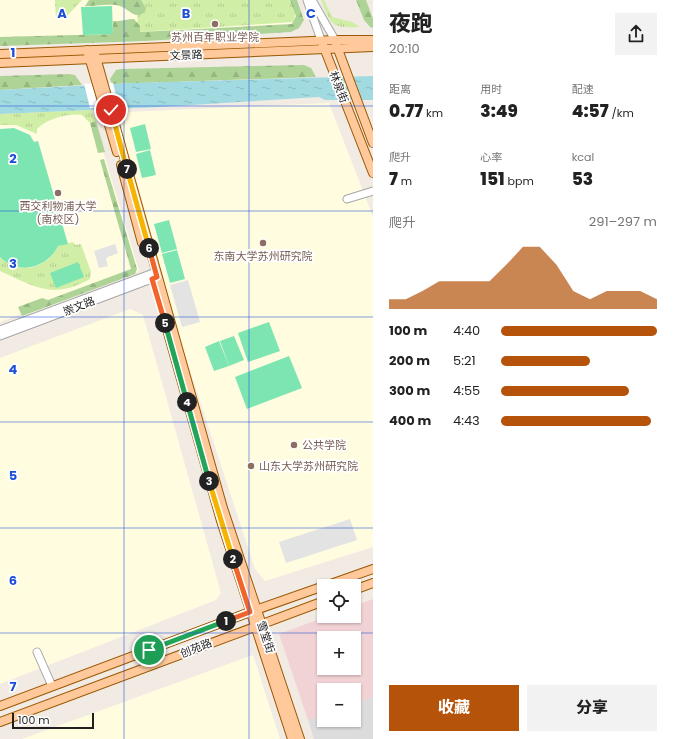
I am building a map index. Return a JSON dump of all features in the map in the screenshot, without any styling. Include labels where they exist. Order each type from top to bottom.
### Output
[{"type":"main road","name":"文景路","points":[[0,54],[321,40],[373,40]]},
{"type":"main road","name":"林泉街","points":[[321,40],[373,173]]},
{"type":"main road","name":"林泉街","points":[[334,40],[373,143]]},
{"type":"main road","name":"文景路","points":[[0,63],[373,47]]},
{"type":"main road","name":"雪堂街","points":[[90,50],[154,275],[221,521],[254,611],[292,739]]},
{"type":"main road","name":"创苑路","points":[[346,579],[373,570]]},
{"type":"main road","points":[[361,587],[373,583]]},
{"type":"main road","name":"创苑路","points":[[0,706],[317,589]]},
{"type":"main road","name":"创苑路","points":[[0,722],[317,604]]},
{"type":"main road","name":"雪堂街","points":[[258,625],[300,739]]},
{"type":"street","name":"林泉街","points":[[308,0],[321,40]]},
{"type":"street","name":"林泉街","points":[[312,0],[334,40]]},
{"type":"street","points":[[347,199],[373,190]]},
{"type":"street","name":"崇文路","points":[[0,330],[154,275]]},
{"type":"street","name":"崇文路","points":[[0,336],[154,275]]},
{"type":"street","points":[[37,652],[52,686]]},
{"type":"shaded area","points":[[0,0],[296,0],[304,18],[295,30],[131,40],[0,44]]},
{"type":"shaded area","points":[[329,103],[373,217],[373,547],[265,581],[255,569],[181,343],[127,152],[120,117],[127,112]]},
{"type":"shaded area","name":"西交利物浦大学 (南校区)","points":[[91,110],[139,271],[0,322],[0,114]]},
{"type":"shaded area","points":[[115,244],[118,253],[106,259],[108,266],[99,268],[94,251]]},
{"type":"shaded area","points":[[188,280],[200,322],[182,327],[170,285]]},
{"type":"shaded area","points":[[130,309],[143,315],[221,593],[216,600],[0,684],[0,358]]},
{"type":"shaded area","points":[[350,519],[357,540],[286,563],[279,542]]},
{"type":"shaded area","points":[[373,599],[373,697],[361,701],[361,683],[317,683],[317,717],[308,720],[279,634],[317,620],[317,623],[361,623],[361,603]]},
{"type":"shaded area","points":[[253,655],[280,739],[22,739]]},
{"type":"shaded area","points":[[373,697],[373,739],[314,739],[308,720],[317,717],[317,727],[361,727],[361,701]]},
{"type":"green space","points":[[55,0],[82,0],[66,17],[56,19]]},
{"type":"green space","points":[[89,0],[141,0],[146,8],[145,12],[135,15],[117,5],[85,6]]},
{"type":"green space","name":"苏州百年职业学院","points":[[131,0],[294,0],[297,8],[293,22],[138,32],[137,12]]},
{"type":"green space","points":[[290,0],[297,0],[304,20],[299,28],[291,32],[145,41],[0,46],[0,37],[113,34],[113,21],[131,19],[134,19],[140,26],[140,32],[292,24],[296,16]]},
{"type":"green space","points":[[321,0],[324,0],[332,17],[352,22],[360,27],[344,27],[334,24],[327,15]]},
{"type":"green space","points":[[356,0],[366,0],[373,19],[373,28],[370,27],[364,20]]},
{"type":"green space","points":[[112,6],[113,34],[83,35],[81,7]]},
{"type":"green space","points":[[304,65],[311,68],[316,77],[112,84],[110,79],[116,70],[121,69]]},
{"type":"green space","points":[[75,75],[82,85],[0,90],[0,76]]},
{"type":"green space","points":[[91,110],[96,121],[90,123],[82,115],[64,116],[41,125],[37,129],[37,134],[16,125],[0,125],[0,114]]},
{"type":"green space","points":[[96,121],[105,152],[98,153],[90,123]]},
{"type":"green space","points":[[145,124],[151,149],[136,152],[130,128]]},
{"type":"green space","points":[[14,128],[30,135],[34,142],[38,141],[68,244],[58,246],[47,260],[40,264],[23,268],[7,263],[0,257],[0,129]]},
{"type":"green space","points":[[150,150],[156,175],[142,178],[136,154]]},
{"type":"green space","points":[[104,159],[137,269],[135,274],[22,316],[18,307],[42,298],[48,300],[131,269],[100,160]]},
{"type":"green space","points":[[169,220],[177,249],[162,253],[154,224]]},
{"type":"green space","points":[[73,242],[75,245],[81,244],[91,272],[90,279],[77,285],[65,289],[44,289],[0,271],[0,257],[15,267],[32,267],[40,265],[47,260],[58,246]]},
{"type":"green space","points":[[177,250],[185,279],[170,283],[162,254]]},
{"type":"green space","points":[[78,262],[84,277],[56,288],[50,273]]},
{"type":"green space","points":[[269,322],[280,351],[248,362],[238,333]]},
{"type":"green space","points":[[234,336],[244,360],[229,366],[220,341]]},
{"type":"green space","points":[[219,341],[229,366],[214,371],[205,347]]},
{"type":"green space","points":[[289,356],[302,388],[247,409],[235,377]]},
{"type":"water","points":[[373,76],[373,100],[325,100],[319,97],[160,107],[0,114],[0,90],[132,83]]},
{"type":"pier","points":[[113,83],[119,107],[90,108],[84,84]]},
{"type":"place","name":"苏州百年职业学院","points":[[215,24]]},
{"type":"place","name":"西交利物浦大学 (南校区)","points":[[58,193]]},
{"type":"place","name":"东南大学苏州研究院","points":[[263,243]]},
{"type":"place","name":"公共学院","points":[[294,445]]},
{"type":"place","name":"山东大学苏州研究院","points":[[251,466]]},
{"type":"route","points":[[111,110],[157,277],[152,279],[221,521],[250,612],[149,650]]}]
